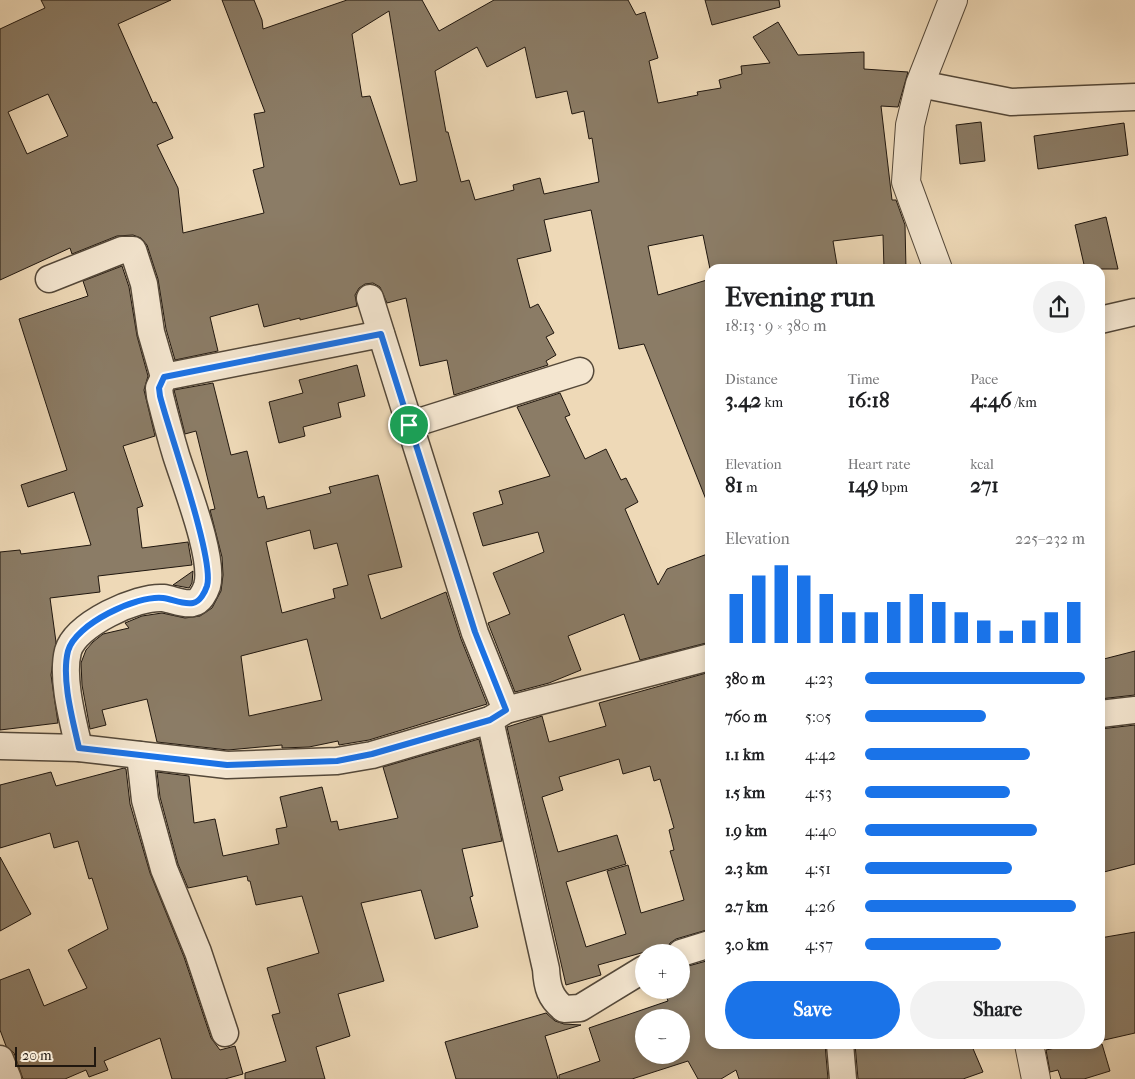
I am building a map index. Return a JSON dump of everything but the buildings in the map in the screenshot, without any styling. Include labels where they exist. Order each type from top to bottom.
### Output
[{"type":"street","points":[[936,264],[906,182],[910,125],[920,84],[953,0]]},
{"type":"street","points":[[920,84],[1011,102],[1135,97]]},
{"type":"street","points":[[49,279],[122,250],[133,250],[144,284],[151,332],[164,377],[159,388],[160,396],[204,544],[208,580],[199,600],[192,604],[163,598],[131,602],[82,633],[69,648],[68,680],[79,748]]},
{"type":"street","points":[[370,298],[475,632],[498,715],[542,950],[546,983],[552,1000],[564,1009],[580,1008],[635,974]]},
{"type":"street","points":[[1105,319],[1135,312]]},
{"type":"street","points":[[164,377],[381,334]]},
{"type":"street","points":[[409,425],[580,371]]},
{"type":"street","points":[[0,746],[79,748],[227,765],[337,761],[372,754],[498,715],[705,658]]},
{"type":"street","points":[[1105,713],[1135,710]]},
{"type":"street","points":[[140,756],[145,800],[164,869],[198,952],[226,1033]]},
{"type":"street","points":[[690,950],[705,946]]},
{"type":"street","points":[[840,1049],[843,1079]]},
{"type":"street","points":[[1030,1049],[1036,1079]]},
{"type":"street","points":[[0,1060],[8,1079]]},
{"type":"route","points":[[381,334],[409,425],[475,632],[506,710],[490,720],[372,754],[337,761],[227,765],[79,748],[72,718],[68,680],[67,658],[69,648],[82,633],[131,602],[163,598],[192,604],[199,600],[208,580],[204,544],[166,422],[160,396],[159,388],[164,377],[381,334]]}]
